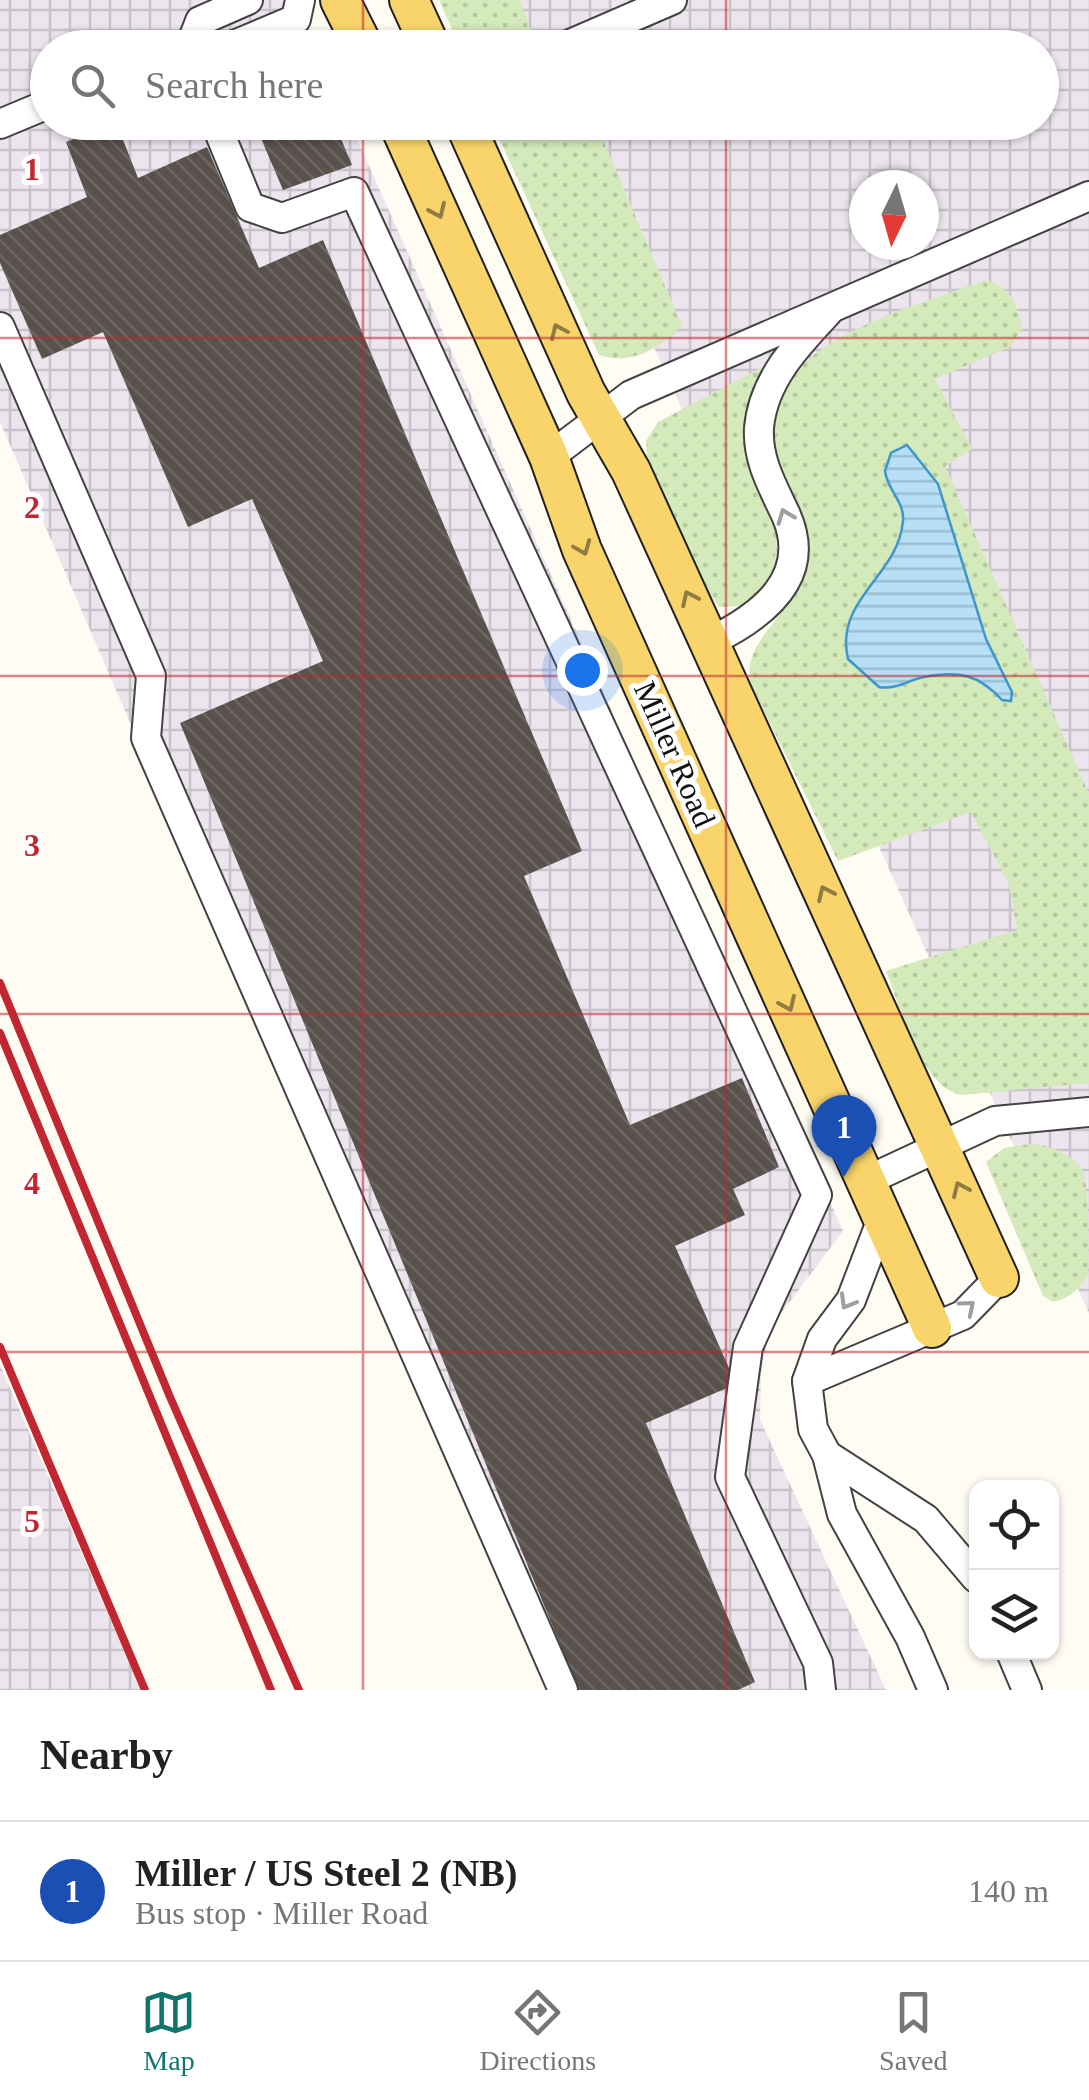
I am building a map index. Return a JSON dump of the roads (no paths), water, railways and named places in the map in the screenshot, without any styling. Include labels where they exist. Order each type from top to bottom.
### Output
[{"type":"main road","points":[[340,0],[355,30]]},
{"type":"main road","points":[[410,0],[423,30]]},
{"type":"main road","name":"Miller Road","points":[[406,140],[549,457],[582,550],[932,1328]]},
{"type":"main road","points":[[472,140],[600,418],[630,472],[709,642],[999,1278]]},
{"type":"lane","points":[[197,30],[200,20],[248,0]]},
{"type":"lane","points":[[270,30],[296,19],[300,0]]},
{"type":"lane","points":[[603,30],[672,0]]},
{"type":"lane","points":[[0,124],[30,112]]},
{"type":"lane","points":[[222,140],[250,206],[282,218],[354,192],[817,1194],[748,1347],[730,1477],[818,1663],[821,1690]]},
{"type":"lane","points":[[549,457],[631,394],[1089,196]]},
{"type":"lane","points":[[709,642],[761,614],[783,588],[792,536],[765,470],[760,423],[776,375],[834,304]]},
{"type":"lane","points":[[0,328],[150,676],[146,738],[563,1690]]},
{"type":"lane","points":[[868,1180],[995,1121],[1089,1112]]},
{"type":"lane","points":[[882,1219],[851,1300],[822,1339],[807,1381],[813,1429],[827,1455],[842,1514],[910,1637],[933,1690]]},
{"type":"lane","points":[[807,1381],[963,1315],[999,1278]]},
{"type":"lane","points":[[827,1455],[926,1519],[969,1570]]},
{"type":"lane","points":[[1013,1660],[1026,1690]]},
{"type":"water","points":[[907,445],[938,484],[986,639],[1012,692],[1011,701],[1002,700],[968,676],[937,675],[879,687],[848,659],[846,638],[850,620],[899,541],[903,514],[885,471],[891,453]]},
{"type":"railway","points":[[0,983],[170,1397],[299,1690]]},
{"type":"railway","points":[[0,1033],[271,1690]]},
{"type":"railway","points":[[0,1347],[145,1690]]},
{"type":"place","name":"Miller / US Steel 2 (NB)","points":[[844,1177]]}]
